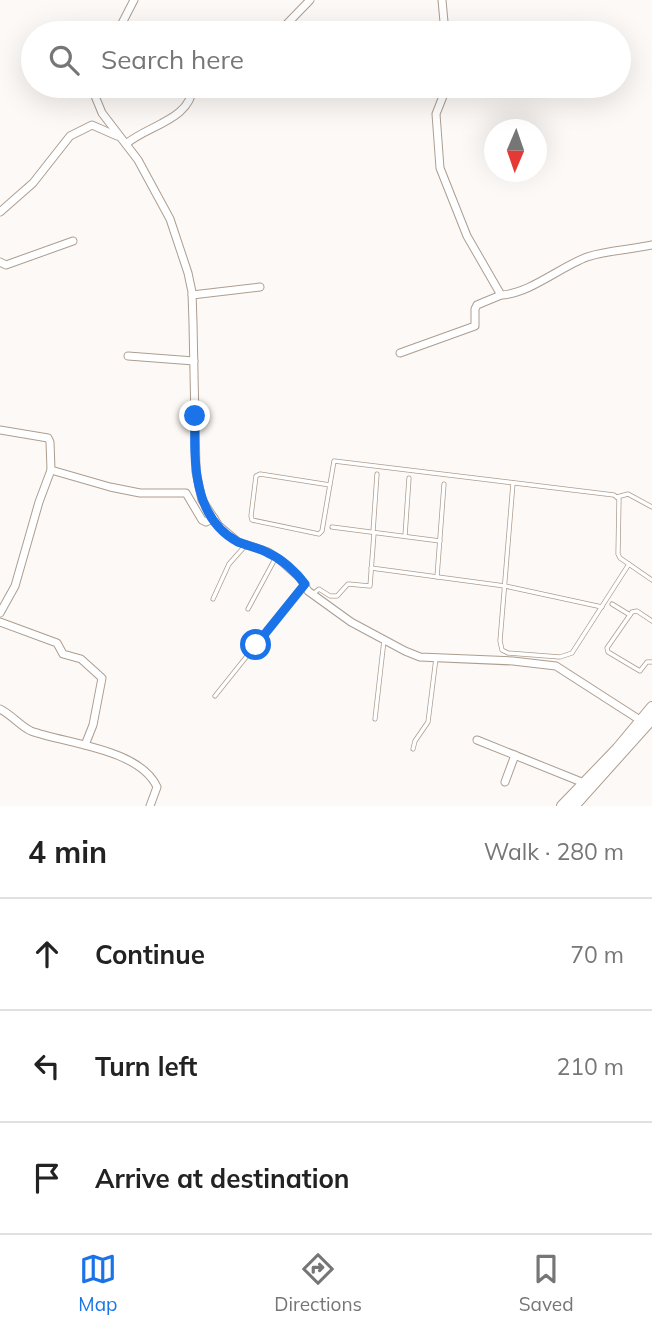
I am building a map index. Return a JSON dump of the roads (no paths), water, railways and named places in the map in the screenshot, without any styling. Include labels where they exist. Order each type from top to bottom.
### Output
[{"type":"main road","points":[[566,806],[647,721],[652,706]]},
{"type":"main road","points":[[566,806],[584,783],[647,721]]},
{"type":"street","points":[[123,21],[134,0]]},
{"type":"street","points":[[290,21],[310,0]]},
{"type":"street","points":[[442,0],[444,21]]},
{"type":"street","points":[[95,98],[118,136],[144,170],[170,219],[188,273],[192,295],[196,472],[202,500],[214,518],[232,538],[276,557],[313,594],[351,622],[420,657],[556,666],[647,721]]},
{"type":"street","points":[[126,144],[136,135],[187,106],[191,98]]},
{"type":"street","points":[[442,98],[436,114],[440,168],[467,236],[501,295]]},
{"type":"street","points":[[0,212],[33,183],[70,136],[92,125],[118,136]]},
{"type":"street","points":[[0,262],[6,265],[73,241]]},
{"type":"street","points":[[400,353],[475,326],[477,305],[520,290],[577,261],[598,253],[652,245]]},
{"type":"street","points":[[192,295],[260,287]]},
{"type":"street","points":[[128,356],[194,361]]},
{"type":"street","points":[[0,430],[48,438],[51,470],[15,586],[0,612]]},
{"type":"street","points":[[51,470],[110,487],[140,492],[186,493],[202,520],[206,522],[214,518]]},
{"type":"street","points":[[0,622],[57,643],[63,654],[81,659],[102,678],[92,730],[85,745]]},
{"type":"street","points":[[0,709],[27,729],[85,745],[138,765],[150,774],[157,787],[150,806]]},
{"type":"street","points":[[477,740],[584,783]]},
{"type":"street","points":[[505,782],[515,755]]},
{"type":"lane","points":[[330,485],[260,474],[256,476],[252,520],[319,534],[322,531],[330,485],[334,461],[617,497],[628,494],[652,507]]},
{"type":"lane","points":[[313,594],[318,589],[330,596],[337,596],[351,583],[370,586],[377,474]]},
{"type":"lane","points":[[405,536],[409,478]]},
{"type":"lane","points":[[513,483],[500,641],[502,650],[508,653],[568,656],[629,564]]},
{"type":"lane","points":[[437,577],[443,484]]},
{"type":"lane","points":[[617,497],[618,554],[652,580]]},
{"type":"lane","points":[[332,527],[440,541]]},
{"type":"lane","points":[[213,599],[229,564],[246,545]]},
{"type":"lane","points":[[248,609],[276,557]]},
{"type":"lane","points":[[371,568],[505,586],[602,607]]},
{"type":"lane","points":[[215,696],[305,584]]},
{"type":"lane","points":[[612,604],[630,615]]},
{"type":"lane","points":[[652,621],[637,611],[632,612],[607,648],[608,652],[640,671],[648,662],[652,662]]},
{"type":"lane","points":[[375,719],[384,640]]},
{"type":"lane","points":[[412,749],[428,722],[436,659]]}]
